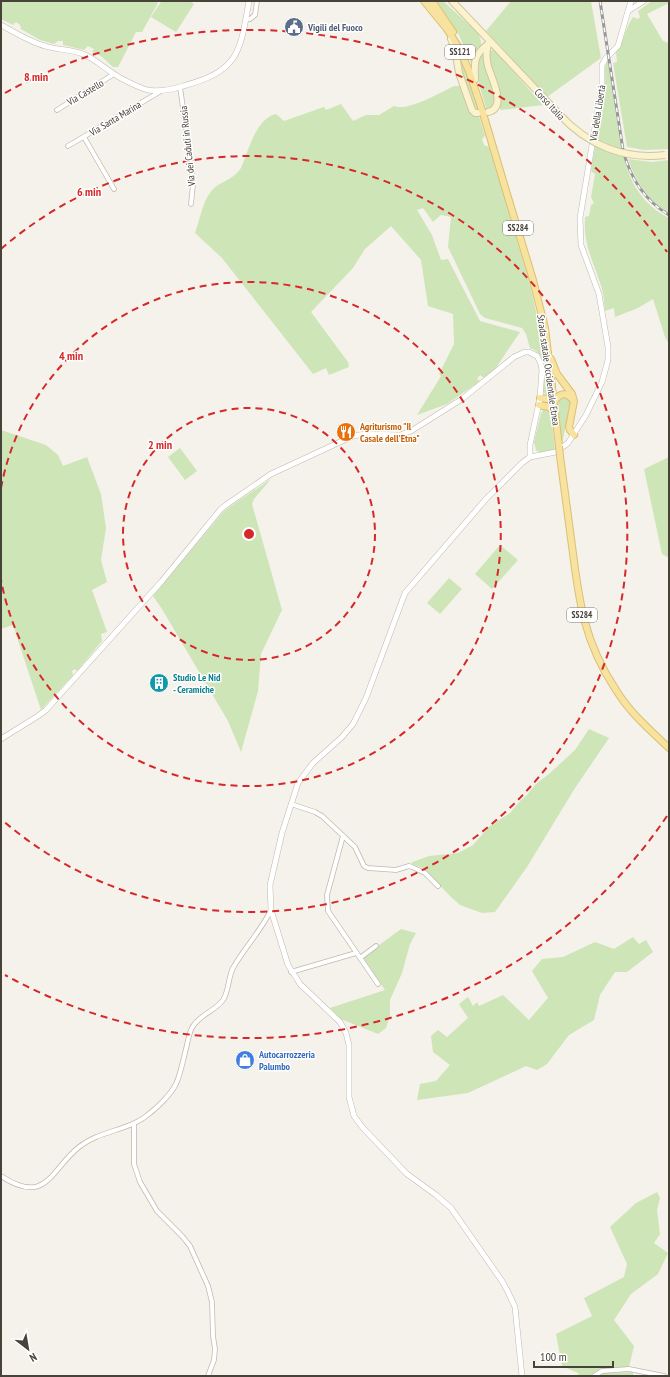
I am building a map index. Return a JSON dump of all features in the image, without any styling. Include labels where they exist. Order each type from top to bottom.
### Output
[{"type":"main road","name":"SS121","points":[[424,1],[447,29],[459,48],[469,71],[480,112]]},
{"type":"main road","points":[[424,1],[454,44],[459,73],[472,110],[475,113],[480,112]]},
{"type":"main road","name":"SS121","points":[[432,1],[442,13],[460,44],[475,79],[480,112]]},
{"type":"main road","points":[[446,1],[475,25]]},
{"type":"main road","name":"Corso Italia","points":[[453,3],[475,25],[489,43],[580,134],[603,147],[620,153],[638,156],[667,155]]},
{"type":"main road","points":[[475,79],[476,57],[489,43]]},
{"type":"main road","points":[[488,112],[496,110],[498,107],[496,89],[486,56],[489,43]]},
{"type":"main road","name":"Strada statale Occidentale Etnea","points":[[480,112],[533,280],[545,328],[577,590],[582,614],[601,665],[622,700],[638,719],[669,748]]},
{"type":"main road","points":[[548,348],[557,374],[572,394],[574,401],[569,427],[574,435]]},
{"type":"main road","points":[[539,401],[547,399],[553,394]]},
{"type":"main road","points":[[554,402],[560,395],[564,394],[570,396],[574,401]]},
{"type":"main road","points":[[539,401],[555,413]]},
{"type":"street","points":[[1,25],[44,46],[82,53],[114,74],[146,89],[161,91],[209,78],[232,60],[242,40],[249,1]]},
{"type":"street","points":[[246,18],[250,19],[256,15],[257,1]]},
{"type":"street","points":[[626,1],[628,11],[644,1]]},
{"type":"street","name":"Via della Libertà","points":[[530,457],[556,452],[568,444],[602,382],[606,368],[608,354],[599,294],[581,245],[580,218],[602,85],[602,65],[606,58],[618,46],[631,1]]},
{"type":"street","name":"Via Castello","points":[[57,110],[114,74]]},
{"type":"street","name":"Via dei Caduti in Russia","points":[[180,87],[192,171],[193,185],[191,204]]},
{"type":"street","name":"Via Santa Marina","points":[[68,146],[161,91]]},
{"type":"street","points":[[84,137],[114,189]]},
{"type":"street","points":[[1,739],[46,710],[162,581],[221,509],[262,479],[353,436],[365,434],[400,434],[411,431],[462,399],[514,357],[525,352],[537,356],[541,364],[542,382],[530,445],[530,457],[486,499],[405,593],[366,698],[353,724],[342,737],[313,763],[298,783],[282,833],[272,873],[270,891],[271,910],[284,957],[291,972],[307,992],[334,1016],[344,1028],[349,1045],[350,1104],[358,1122],[407,1174],[451,1208],[508,1292],[515,1307],[517,1316],[522,1376]]},
{"type":"street","points":[[291,804],[315,812],[322,816],[355,847],[364,866],[368,868],[396,870],[409,866],[425,873],[438,886]]},
{"type":"street","points":[[343,836],[326,899],[328,911],[378,984]]},
{"type":"street","points":[[1,1176],[18,1185],[33,1187],[39,1186],[48,1181],[71,1154],[87,1142],[99,1136],[134,1124],[151,1113],[173,1090],[178,1079],[194,1025],[201,1016],[219,1005],[224,998],[232,970],[263,926],[271,910]]},
{"type":"street","points":[[360,958],[376,946]]},
{"type":"street","points":[[291,972],[356,953]]},
{"type":"street","points":[[134,1124],[134,1164],[140,1182],[157,1211],[190,1246],[208,1286],[212,1302],[212,1336],[215,1349],[214,1360],[208,1376]]},
{"type":"street","points":[[594,1376],[602,1371],[629,1369],[664,1376]]},
{"type":"green space","points":[[1,1],[155,1],[158,3],[142,32],[136,32],[118,67],[113,67],[101,56],[92,52],[94,49],[88,46],[84,50],[63,45],[63,41],[58,41],[54,44],[40,40],[21,29],[20,25],[16,22],[13,25],[1,19]]},
{"type":"green space","points":[[159,1],[190,1],[194,4],[176,32],[151,17],[161,2]]},
{"type":"green space","points":[[437,1],[443,1],[480,36],[481,45],[479,53],[472,66],[459,35]]},
{"type":"green space","points":[[511,1],[591,1],[601,58],[547,97],[486,31]]},
{"type":"green space","points":[[652,1],[669,1],[669,3],[647,14],[663,41],[669,43],[669,149],[644,150],[627,147],[613,63],[617,62],[616,52],[633,17],[638,19],[640,17],[638,11]]},
{"type":"green space","points":[[494,50],[543,105],[501,110],[498,92],[489,62],[490,51]]},
{"type":"green space","points":[[483,52],[494,87],[496,104],[487,111],[479,84],[477,68],[479,55]]},
{"type":"green space","points":[[458,54],[468,76],[479,112],[474,110],[463,79]]},
{"type":"green space","points":[[608,60],[621,146],[629,174],[644,199],[655,210],[669,218],[669,344],[665,337],[653,299],[638,308],[615,317],[614,308],[605,311],[602,289],[587,245],[585,217],[589,216],[591,205],[594,203],[591,197],[595,174],[591,171],[605,85],[605,67]]},
{"type":"green space","points":[[454,86],[462,86],[470,112],[479,116],[485,136],[482,139],[484,145],[489,147],[529,281],[540,329],[549,390],[546,395],[543,392],[543,361],[536,351],[530,348],[526,334],[522,328],[485,318],[480,314],[448,247],[451,217],[441,215],[433,222],[423,208],[417,210],[432,235],[441,260],[448,259],[480,321],[520,332],[493,372],[484,378],[480,375],[477,379],[480,381],[447,404],[417,415],[441,376],[439,374],[454,344],[453,314],[428,306],[421,260],[391,226],[365,249],[353,268],[311,312],[348,362],[349,367],[329,375],[326,368],[313,374],[222,258],[195,233],[203,207],[209,194],[218,185],[231,178],[239,171],[254,136],[263,122],[269,117],[276,114],[284,121],[324,107],[326,110],[341,104],[353,121],[366,115],[379,115],[394,106],[400,107],[416,104]]},
{"type":"green space","points":[[628,159],[652,162],[669,160],[669,213],[649,197],[635,176]]},
{"type":"green space","points":[[563,396],[570,399],[571,402],[562,444],[558,404]]},
{"type":"green space","points":[[543,410],[550,412],[551,415],[555,450],[541,453],[536,450],[534,442]]},
{"type":"green space","points":[[1,430],[46,445],[58,455],[63,466],[87,457],[101,494],[106,528],[101,560],[107,582],[92,590],[107,632],[101,634],[102,641],[77,671],[75,669],[72,671],[73,675],[41,710],[13,625],[1,629]]},
{"type":"green space","points":[[180,448],[197,471],[185,480],[168,457]]},
{"type":"green space","points":[[669,457],[669,558],[662,554],[644,469]]},
{"type":"green space","points":[[271,479],[254,499],[252,504],[282,610],[261,654],[258,691],[241,752],[228,721],[153,596],[225,510]]},
{"type":"green space","points":[[500,545],[518,560],[492,589],[475,574]]},
{"type":"green space","points":[[449,578],[462,589],[440,614],[427,603]]},
{"type":"green space","points":[[589,729],[609,738],[575,788],[527,867],[495,912],[482,913],[460,905],[423,868],[410,863],[429,856],[458,853],[473,845],[490,826],[510,813],[536,784],[575,750]]},
{"type":"green space","points":[[401,929],[416,933],[410,944],[402,973],[390,1000],[390,1016],[386,1028],[378,1034],[341,1019],[330,1008],[385,990],[363,957]]},
{"type":"green space","points":[[633,937],[639,944],[646,940],[653,952],[627,972],[615,972],[600,995],[594,1020],[569,1035],[547,1064],[537,1070],[526,1066],[468,1093],[417,1100],[420,1084],[436,1081],[450,1065],[433,1052],[431,1036],[438,1030],[447,1037],[468,1018],[459,1004],[468,997],[473,1006],[477,1002],[479,1006],[503,995],[529,1020],[548,998],[532,971],[542,959],[563,957],[595,942],[614,949]]},
{"type":"green space","points":[[657,1192],[660,1198],[657,1210],[660,1234],[654,1243],[668,1253],[658,1274],[631,1294],[614,1320],[634,1346],[629,1367],[607,1368],[600,1370],[591,1376],[579,1376],[578,1373],[562,1366],[556,1334],[592,1316],[584,1298],[624,1277],[627,1264],[610,1227],[636,1203]]},
{"type":"green space","points":[[633,1372],[633,1376],[596,1376],[604,1373]]},
{"type":"railway","points":[[600,1],[623,150],[626,160],[634,179],[645,195],[669,215]]},
{"type":"place","name":"Vigili del Fuoco","points":[[294,27]]},
{"type":"place","name":"Agriturismo \"Il Casale dell'Etna\"","points":[[346,432]]},
{"type":"place","name":"Studio Le Nid - Ceramiche","points":[[159,683]]},
{"type":"place","name":"Autocarrozzeria Palumbo","points":[[245,1060]]}]
